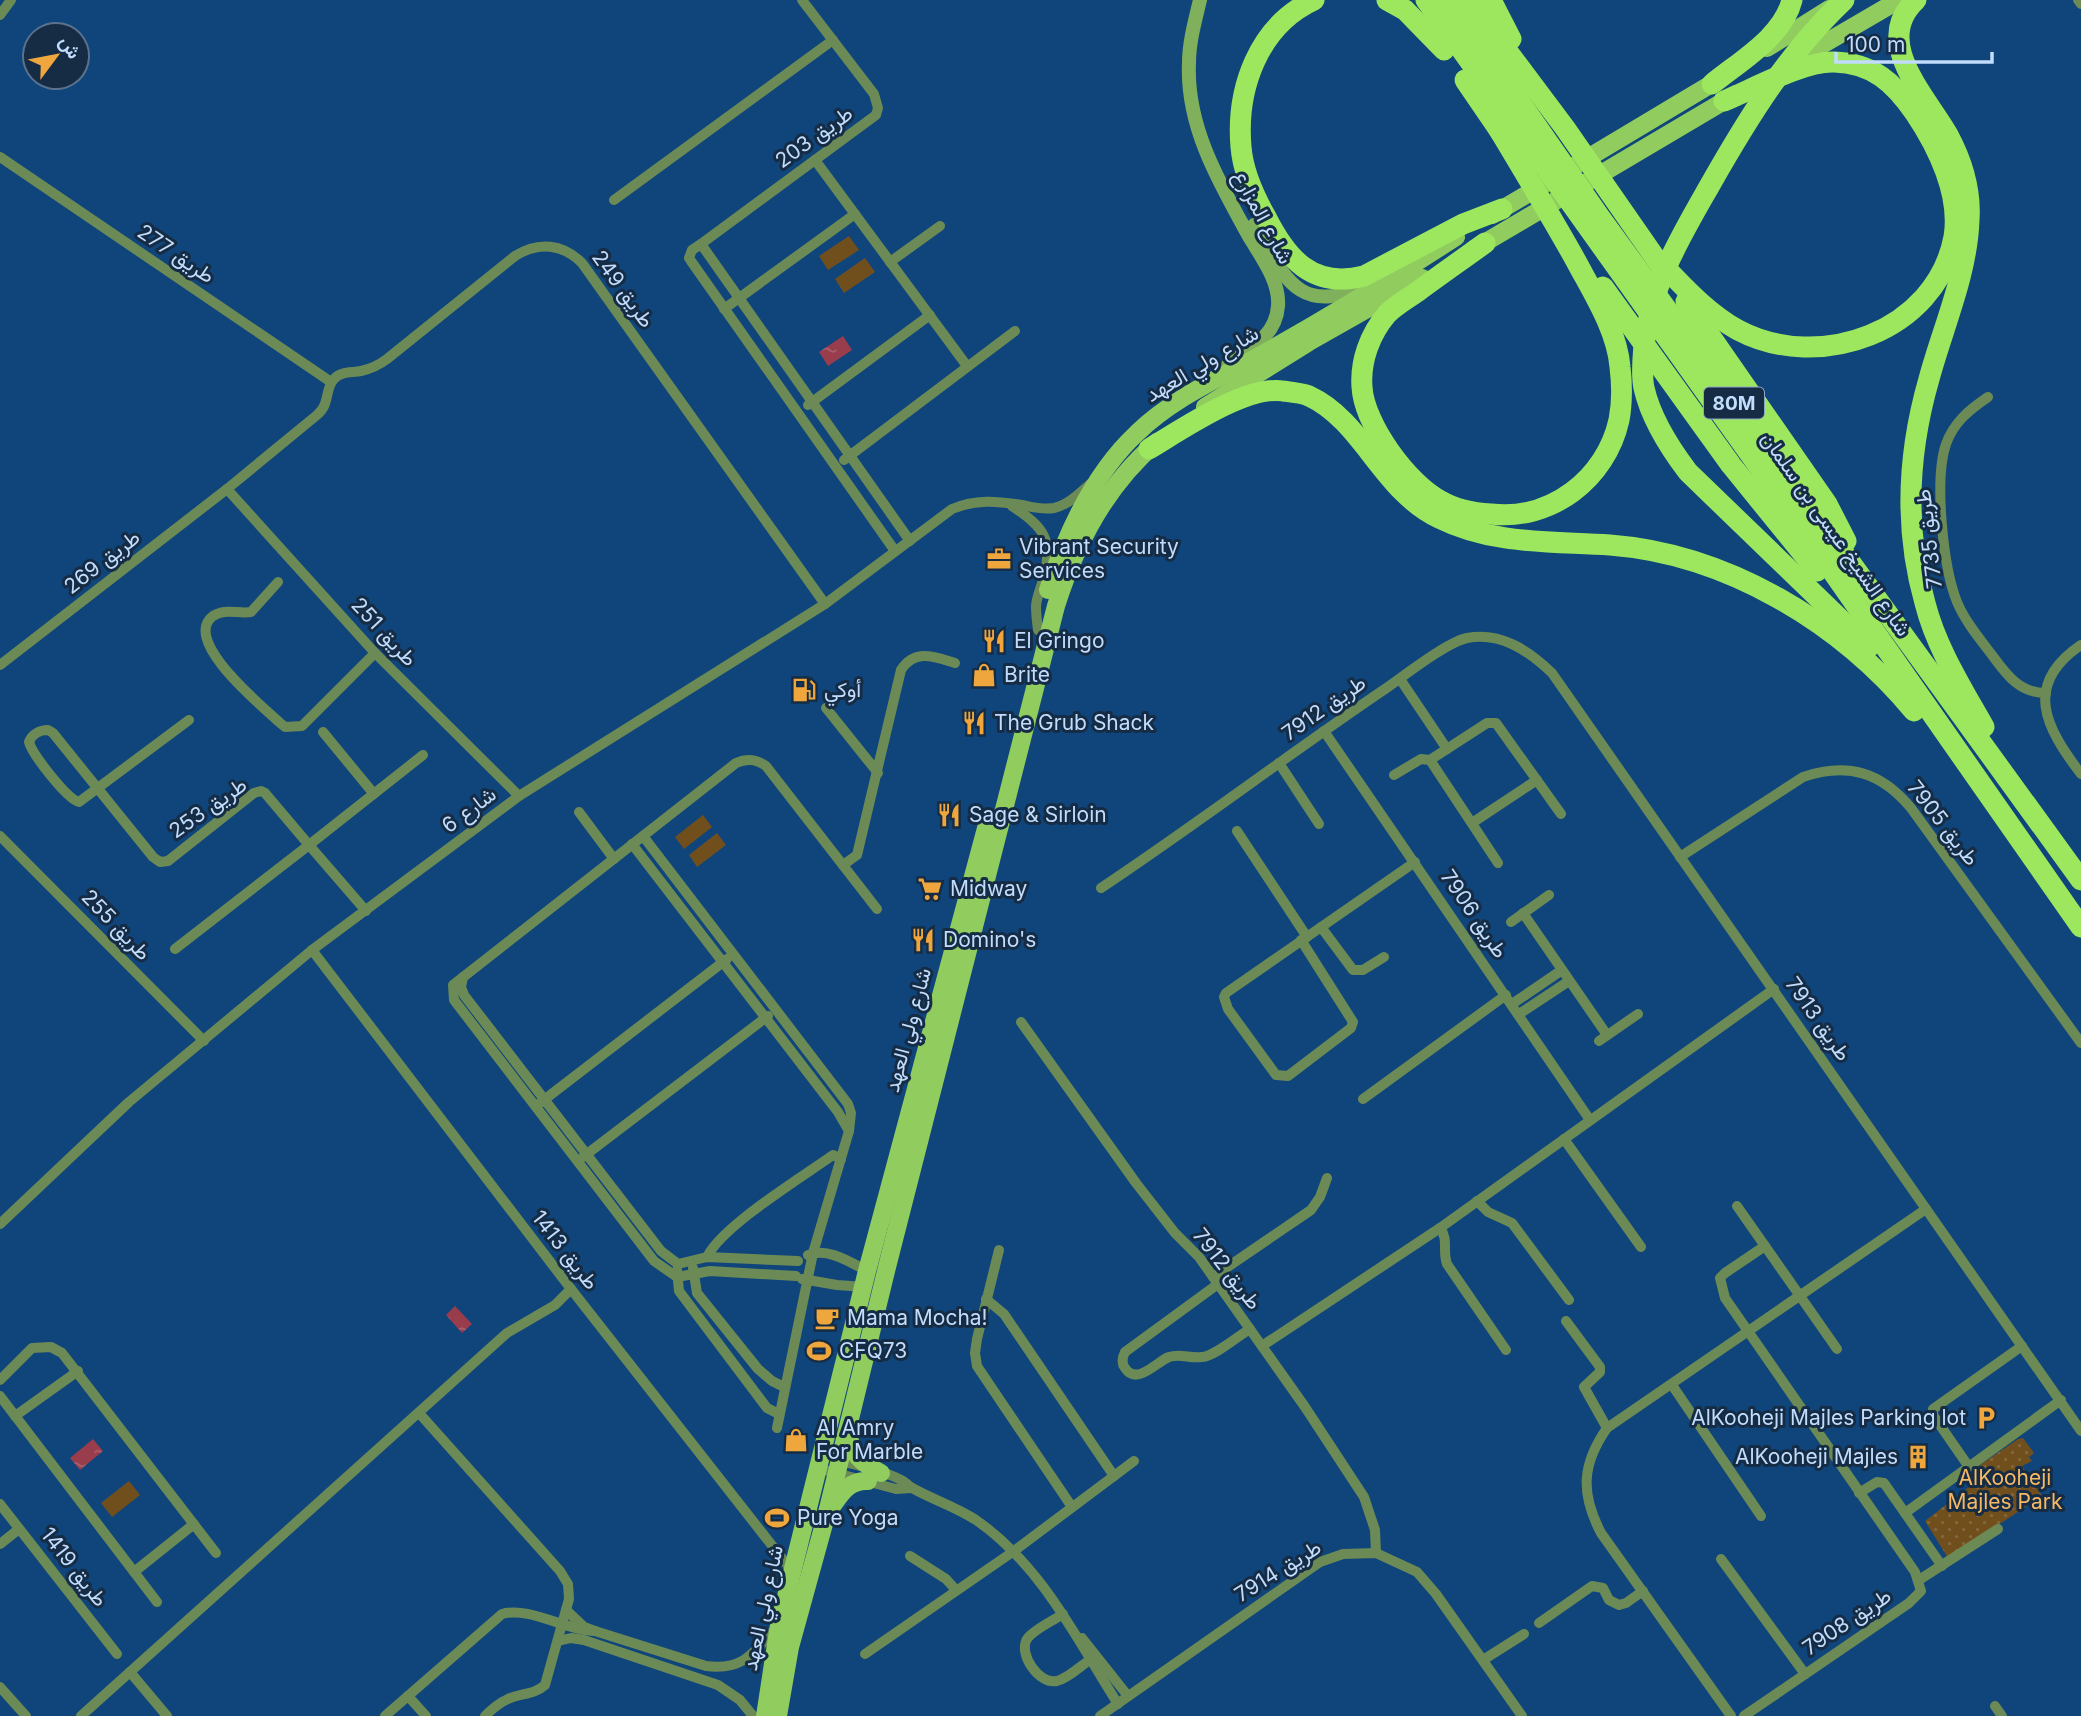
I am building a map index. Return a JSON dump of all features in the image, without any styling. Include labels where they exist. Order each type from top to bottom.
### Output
[{"type":"highway","points":[[1314,0],[1283,20],[1268,38],[1247,80],[1241,111],[1241,150],[1252,191],[1287,253],[1300,266],[1323,277],[1349,280],[1364,276],[1463,224],[1502,209]]},
{"type":"highway","points":[[1387,0],[1405,10],[1444,50]]},
{"type":"highway","points":[[1411,0],[1605,290],[1700,423],[1817,572],[1910,684]]},
{"type":"highway","name":"شارع الشيخ عيسى بن سلمان","points":[[1426,0],[1777,492],[2081,927]]},
{"type":"highway","name":"شارع الشيخ عيسى بن سلمان","points":[[1449,0],[1599,216],[2081,880]]},
{"type":"highway","points":[[1469,0],[1565,128],[1827,504],[1880,606]]},
{"type":"highway","points":[[1491,0],[1518,53],[1565,128]]},
{"type":"highway","points":[[1718,92],[1780,26],[1792,0]]},
{"type":"highway","points":[[1845,0],[1796,52],[1758,104],[1678,242],[1663,272],[1648,320],[1644,386],[1668,444],[1700,486],[1818,596],[1930,713]]},
{"type":"highway","points":[[1916,0],[1904,13],[1900,24],[1899,42],[1903,61],[1948,136],[1962,168],[1970,204],[1969,237],[1961,274],[1916,428],[1910,484],[1913,546],[1925,604],[1940,644],[2026,802]]},
{"type":"highway","points":[[1654,256],[1706,308],[1738,330],[1781,344],[1804,347],[1827,347],[1863,339],[1896,323],[1925,298],[1945,270],[1954,236],[1954,202],[1937,154],[1922,124],[1897,88],[1872,70],[1831,62],[1811,65],[1718,92]]},
{"type":"highway","points":[[1485,243],[1388,313],[1373,335],[1363,362],[1362,390],[1374,426],[1411,479],[1441,501],[1469,512],[1505,516],[1538,511],[1569,496],[1593,473],[1610,448],[1619,418],[1620,366],[1605,314],[1498,128]]},
{"type":"highway","points":[[1149,449],[1237,400],[1279,390],[1308,396],[1338,415],[1407,499],[1436,517],[1470,532],[1511,540],[1613,546],[1671,556],[1734,576],[1788,605],[1848,643],[1897,690],[1995,806]]},
{"type":"main road","points":[[1718,92],[1785,36],[1845,0]]},
{"type":"main road","points":[[1718,92],[1899,0]]},
{"type":"main road","name":"شارع ولي العهد","points":[[765,1716],[779,1625],[819,1462],[1038,629],[1060,555],[1091,492],[1113,459],[1136,433],[1164,411],[1328,317],[1610,144],[1718,92]]},
{"type":"main road","name":"شارع ولي العهد","points":[[778,1716],[790,1647],[848,1433],[887,1267],[1056,606],[1081,540],[1130,466],[1210,403],[1309,342],[1623,163],[1718,92]]},
{"type":"main road","points":[[861,1378],[862,1339],[873,1285],[866,1279]]},
{"type":"main road","points":[[827,1513],[844,1490],[860,1480],[874,1477],[857,1458],[848,1433]]},
{"type":"street","points":[[0,15],[11,0]]},
{"type":"street","name":"طريق 203","points":[[701,244],[870,120],[878,108],[874,94],[802,0]]},
{"type":"street","name":"شارع المزارع","points":[[1200,0],[1190,49],[1189,89],[1197,126],[1218,179],[1271,276],[1279,301],[1276,318],[1268,334],[1203,387]]},
{"type":"street","points":[[614,200],[833,40]]},
{"type":"street","name":"طريق 277","points":[[0,157],[331,382]]},
{"type":"street","points":[[815,160],[967,366]]},
{"type":"street","name":"شارع المزارع","points":[[1211,160],[1228,182],[1283,274],[1296,287],[1313,296],[1332,298],[1393,277]]},
{"type":"street","points":[[724,309],[855,214]]},
{"type":"street","points":[[891,262],[940,226]]},
{"type":"street","points":[[895,551],[689,258],[692,250],[701,244],[910,541]]},
{"type":"street","name":"طريق 249","points":[[331,382],[340,374],[370,368],[387,359],[523,251],[550,246],[568,251],[582,263],[825,604]]},
{"type":"street","points":[[799,412],[930,315]]},
{"type":"street","points":[[836,466],[1015,331]]},
{"type":"street","points":[[228,489],[321,411],[327,401],[331,382]]},
{"type":"street","name":"طريق 7735","points":[[1987,397],[1959,420],[1952,430],[1943,455],[1943,527],[1951,583],[1963,614],[2007,676],[2023,688],[2046,693]]},
{"type":"street","name":"شارع 6","points":[[0,1224],[129,1102],[312,950],[519,796],[825,604],[941,516],[970,501],[1006,502],[1041,509],[1056,508],[1081,493],[1113,459]]},
{"type":"street","name":"طريق 251","points":[[228,489],[375,653],[519,796]]},
{"type":"street","name":"طريق 269","points":[[0,665],[228,489]]},
{"type":"street","points":[[1006,502],[1031,519],[1048,546],[1048,562],[1036,605],[1038,629]]},
{"type":"street","points":[[278,582],[251,612],[226,611],[213,616],[205,629],[204,637],[214,656],[285,727],[302,726],[375,653]]},
{"type":"street","name":"طريق 7912","points":[[1101,888],[1194,826],[1324,731],[1464,638],[1489,637],[1510,642]]},
{"type":"street","name":"طريق 7913","points":[[1510,642],[1534,656],[1552,673],[2081,1431]]},
{"type":"street","points":[[2081,645],[2065,656],[2052,673],[2046,693],[2046,712],[2052,730],[2081,774]]},
{"type":"street","points":[[843,865],[857,855],[905,662],[926,654],[955,663]]},
{"type":"street","points":[[1400,679],[1447,749]]},
{"type":"street","points":[[827,708],[877,773]]},
{"type":"street","name":"طريق 253","points":[[189,720],[98,789],[82,802],[72,800],[30,747],[31,738],[45,730],[52,733],[98,789],[153,857],[160,862],[168,861],[254,793],[261,791],[309,845]]},
{"type":"street","points":[[1394,775],[1419,760],[1430,760],[1487,723],[1496,723],[1561,814]]},
{"type":"street","name":"طريق 7906","points":[[1324,731],[1590,1120]]},
{"type":"street","points":[[323,732],[374,794]]},
{"type":"street","points":[[175,949],[423,755]]},
{"type":"street","points":[[866,1279],[808,1280],[796,1276],[710,1271],[677,1277],[654,1261],[454,1000],[453,985],[736,763],[750,759],[766,766],[877,909]]},
{"type":"street","points":[[1430,760],[1498,863]]},
{"type":"street","points":[[1279,763],[1319,824]]},
{"type":"street","name":"طريق 7905","points":[[1681,857],[1803,778],[1837,769],[1871,775],[1886,783],[1911,808],[2081,1043]]},
{"type":"street","points":[[1472,823],[1537,780]]},
{"type":"street","points":[[579,812],[614,859]]},
{"type":"street","points":[[1237,831],[1304,938],[1353,1022],[1351,1028],[1288,1076],[1282,1077],[1276,1075],[1228,1009],[1224,997],[1226,993],[1304,938],[1415,862]]},
{"type":"street","name":"طريق 255","points":[[0,836],[204,1041]]},
{"type":"street","points":[[643,836],[848,1104],[851,1114],[849,1131],[813,1253],[777,1428]]},
{"type":"street","points":[[632,844],[838,1112],[849,1131]]},
{"type":"street","points":[[309,845],[366,911]]},
{"type":"street","points":[[1511,922],[1549,895]]},
{"type":"street","points":[[1523,913],[1562,970],[1603,1038],[1638,1014]]},
{"type":"street","points":[[1321,927],[1353,970],[1363,970],[1384,957]]},
{"type":"street","name":"طريق 1413","points":[[312,950],[571,1289],[792,1571]]},
{"type":"street","points":[[535,1106],[733,954]]},
{"type":"street","points":[[1363,1099],[1509,999],[1562,970]]},
{"type":"street","points":[[463,977],[461,987],[464,995],[661,1251],[678,1264],[707,1257],[798,1261],[813,1253],[828,1254],[866,1279]]},
{"type":"street","points":[[1519,1014],[1569,981]]},
{"type":"street","points":[[1262,1346],[1440,1228],[1774,989]]},
{"type":"street","points":[[578,1161],[776,1010]]},
{"type":"street","name":"طريق 7912","points":[[1021,1021],[1136,1183],[1216,1280],[1364,1497],[1373,1518],[1376,1553]]},
{"type":"street","points":[[1564,1139],[1641,1247]]},
{"type":"street","points":[[707,1257],[713,1245],[730,1229],[833,1155],[841,1159]]},
{"type":"street","points":[[1250,1329],[1204,1357],[1169,1357],[1141,1374],[1130,1373],[1122,1361],[1125,1352],[1311,1210],[1320,1197],[1327,1178]]},
{"type":"street","points":[[1477,1201],[1488,1212],[1512,1223],[1569,1300]]},
{"type":"street","points":[[1737,1206],[1836,1349]]},
{"type":"street","points":[[1731,1716],[1591,1515],[1586,1494],[1587,1470],[1593,1448],[1608,1428],[1926,1209]]},
{"type":"street","points":[[1440,1228],[1446,1238],[1447,1264],[1506,1350]]},
{"type":"street","points":[[1765,1246],[1720,1278],[1725,1298],[1919,1580],[1998,1529]]},
{"type":"street","points":[[999,1250],[975,1346],[975,1360],[979,1373],[1072,1507]]},
{"type":"street","points":[[796,1276],[798,1261]]},
{"type":"street","points":[[691,1262],[697,1293],[758,1369],[784,1387]]},
{"type":"street","points":[[678,1264],[679,1291],[768,1408],[779,1414]]},
{"type":"street","points":[[82,1716],[507,1333],[555,1305],[571,1289]]},
{"type":"street","points":[[986,1299],[1009,1321],[1114,1476]]},
{"type":"street","points":[[1566,1321],[1600,1367],[1600,1372],[1584,1387],[1608,1428]]},
{"type":"street","points":[[0,1380],[27,1351],[38,1346],[57,1349],[78,1371],[216,1553]]},
{"type":"street","points":[[1969,1467],[1933,1415],[1933,1409],[2022,1346]]},
{"type":"street","points":[[15,1416],[78,1371]]},
{"type":"street","points":[[1672,1385],[1761,1516]]},
{"type":"street","points":[[1905,1513],[2061,1400]]},
{"type":"street","points":[[1,1401],[157,1602]]},
{"type":"street","points":[[419,1413],[565,1577],[570,1592],[545,1685],[536,1692],[510,1697],[485,1716]]},
{"type":"street","points":[[865,1654],[1014,1551],[1134,1461]]},
{"type":"street","points":[[819,1462],[874,1477],[900,1490],[912,1488],[966,1514],[1014,1551],[1077,1634],[1118,1704]]},
{"type":"street","points":[[1859,1493],[1872,1485],[1884,1483],[1941,1564]]},
{"type":"street","name":"طريق 1419","points":[[0,1504],[117,1654]]},
{"type":"street","points":[[134,1572],[194,1524]]},
{"type":"street","points":[[0,1544],[19,1529]]},
{"type":"street","name":"طريق 7914","points":[[1100,1716],[1320,1562],[1343,1554],[1376,1553],[1417,1572],[1436,1594],[1522,1716]]},
{"type":"street","points":[[910,1556],[949,1581],[956,1590]]},
{"type":"street","points":[[1721,1559],[1805,1674]]},
{"type":"street","name":"طريق 7908","points":[[1744,1716],[1909,1603],[1919,1593],[1919,1580]]},
{"type":"street","points":[[1539,1623],[1592,1586],[1602,1588],[1609,1600],[1619,1605],[1643,1591]]},
{"type":"street","points":[[566,1610],[584,1627],[706,1666],[722,1668],[737,1665],[750,1657],[779,1625]]},
{"type":"street","points":[[386,1716],[502,1614],[516,1612],[595,1631]]},
{"type":"street","points":[[1063,1614],[1030,1635],[1024,1646],[1027,1657],[1039,1676],[1046,1681],[1056,1681],[1090,1660]]},
{"type":"street","points":[[1077,1634],[1089,1645],[1128,1696]]},
{"type":"street","points":[[1483,1660],[1524,1634]]},
{"type":"street","points":[[558,1641],[571,1638],[584,1640],[702,1679],[733,1693],[753,1716]]},
{"type":"street","points":[[702,1679],[706,1666]]},
{"type":"street","points":[[130,1672],[167,1716]]},
{"type":"street","points":[[0,1687],[22,1715]]},
{"type":"street","points":[[408,1696],[426,1716]]},
{"type":"green space","points":[[849,236],[859,250],[828,270],[819,256]]},
{"type":"green space","points":[[865,258],[875,272],[844,293],[835,279]]},
{"type":"green space","points":[[703,815],[712,827],[684,849],[675,837]]},
{"type":"green space","points":[[717,833],[726,845],[697,867],[689,855]]},
{"type":"green space","name":"AlKooheji Majles Park","points":[[2023,1438],[2034,1453],[2029,1457],[2032,1461],[2022,1466],[2042,1496],[1948,1558],[1925,1521],[1983,1476],[1980,1465]]},
{"type":"green space","points":[[129,1481],[140,1495],[112,1517],[101,1503]]},
{"type":"water","points":[[843,336],[852,350],[828,366],[819,352]]},
{"type":"water","points":[[455,1306],[472,1324],[462,1333],[446,1315]]},
{"type":"water","points":[[93,1439],[103,1451],[80,1470],[70,1458]]},
{"type":"place","name":"Vibrant Security Services","points":[[999,559]]},
{"type":"place","name":"El Gringo","points":[[994,641]]},
{"type":"place","name":"Brite","points":[[984,675]]},
{"type":"place","name":"أوكي","points":[[804,690]]},
{"type":"place","name":"The Grub Shack","points":[[974,723]]},
{"type":"place","name":"Sage & Sirloin","points":[[949,815]]},
{"type":"place","name":"Midway","points":[[930,889]]},
{"type":"place","name":"Domino's","points":[[923,940]]},
{"type":"place","name":"Mama Mocha!","points":[[827,1318]]},
{"type":"place","name":"CFQ73","points":[[819,1351]]},
{"type":"place","name":"AlKooheji Majles Parking lot","points":[[1986,1418]]},
{"type":"place","name":"Al Amry For Marble","points":[[796,1440]]},
{"type":"place","name":"AlKooheji Majles","points":[[1918,1457]]},
{"type":"place","name":"Pure Yoga","points":[[777,1518]]}]
